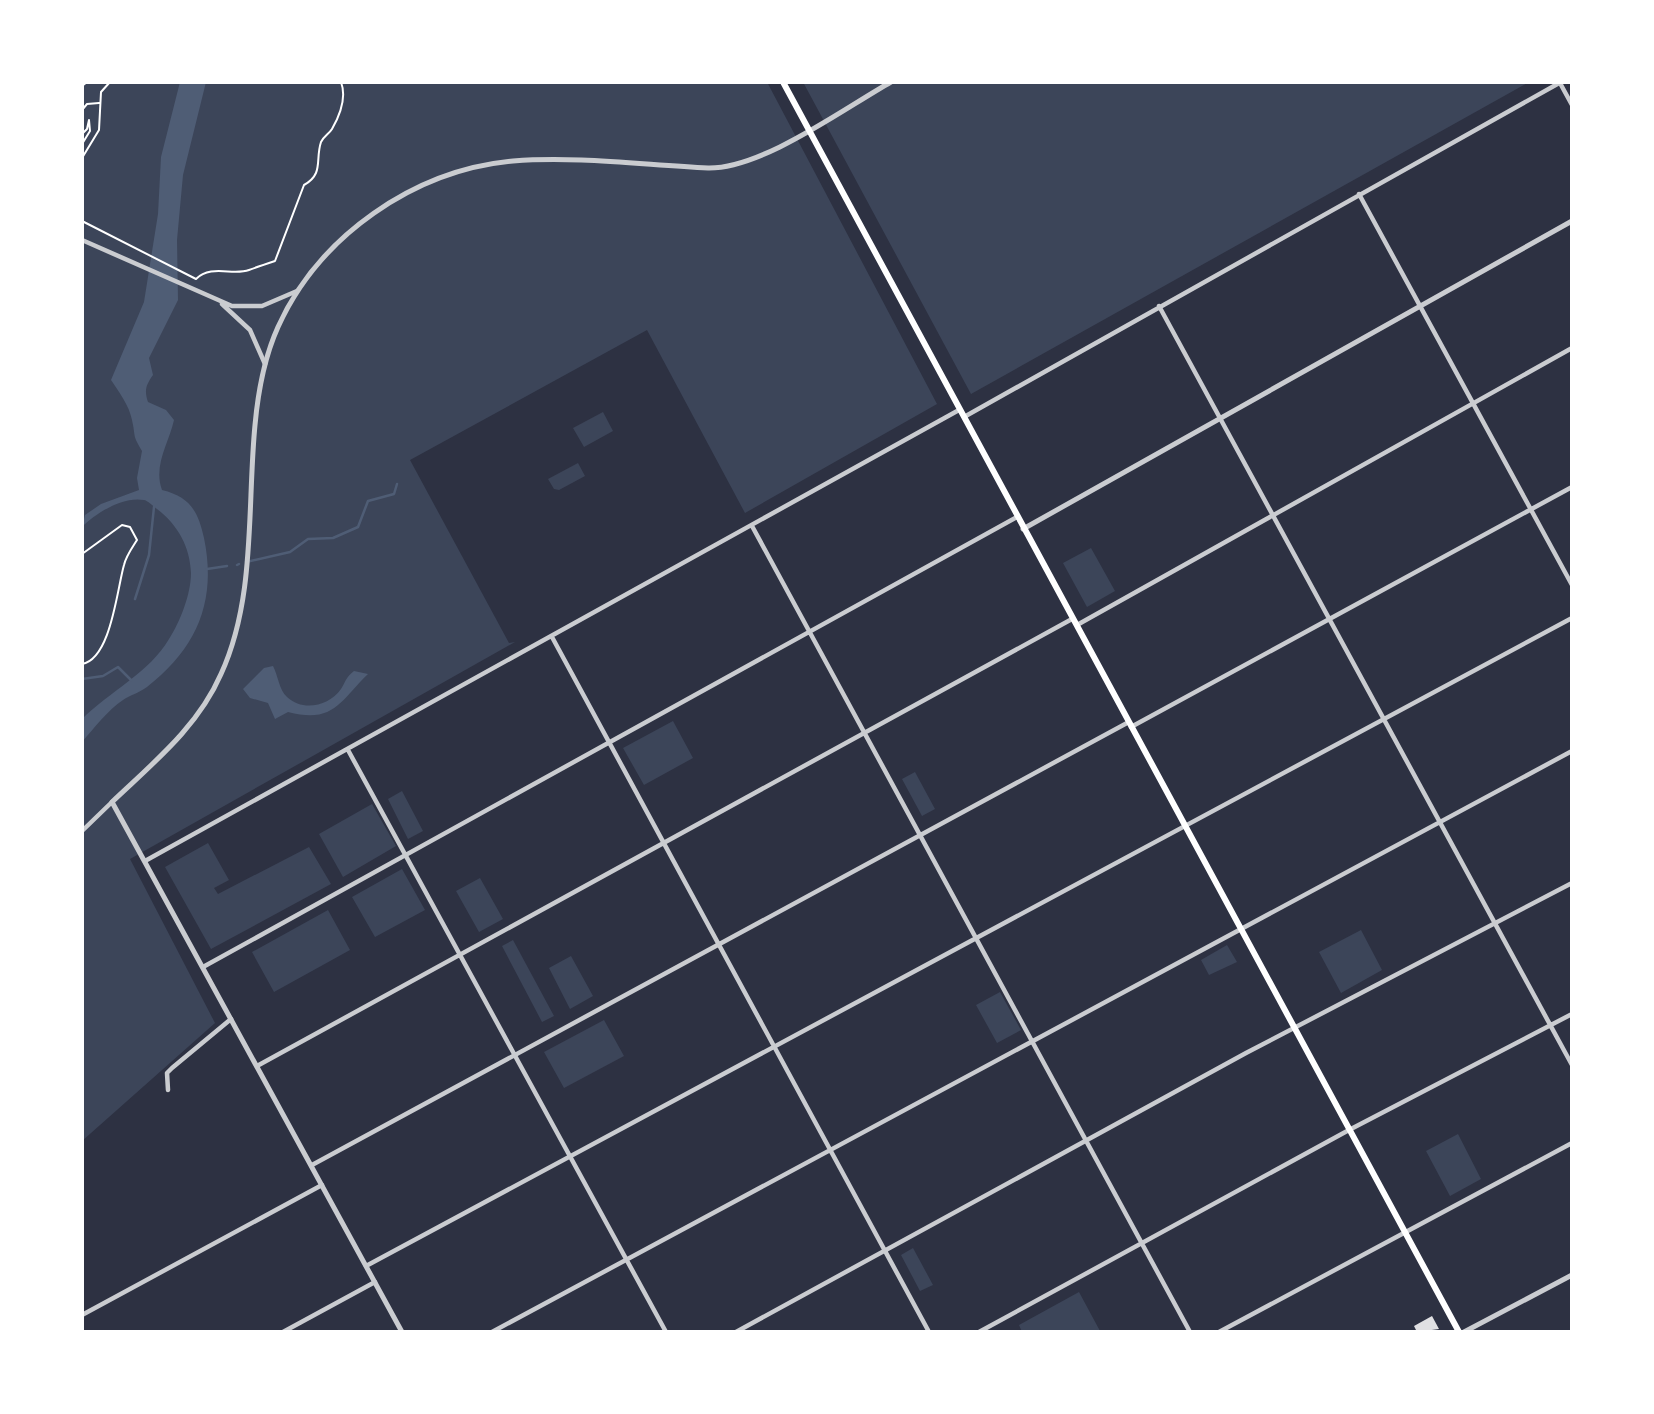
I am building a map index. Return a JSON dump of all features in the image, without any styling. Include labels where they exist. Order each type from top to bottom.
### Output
[{"type":"main road","points":[[783,82],[1239,928],[1461,1332]]},
{"type":"street","points":[[82,831],[198,715],[221,676],[240,617],[255,425],[266,365],[278,326],[303,286],[332,250],[370,215],[410,191],[454,173],[493,164],[533,160],[726,167],[756,158],[891,82]]},
{"type":"street","points":[[963,418],[1560,83],[1572,105]]},
{"type":"street","points":[[1359,194],[1572,585]]},
{"type":"street","points":[[1023,528],[1572,222]]},
{"type":"street","points":[[82,240],[219,302],[242,307],[262,306],[284,299],[303,286]]},
{"type":"street","points":[[219,302],[250,330],[266,365]]},
{"type":"street","points":[[1159,306],[1572,1065]]},
{"type":"street","points":[[257,1066],[866,732],[1273,514],[1572,348]]},
{"type":"street","points":[[145,862],[959,410]]},
{"type":"street","points":[[312,1165],[922,834],[1572,487]]},
{"type":"street","points":[[203,967],[1017,517]]},
{"type":"street","points":[[752,526],[922,834],[1190,1332]]},
{"type":"street","points":[[366,1266],[1183,824],[1572,618]]},
{"type":"street","points":[[552,637],[929,1332]]},
{"type":"street","points":[[348,750],[666,1332]]},
{"type":"street","points":[[492,1332],[1572,751]]},
{"type":"street","points":[[112,802],[402,1332]]},
{"type":"street","points":[[736,1332],[1294,1027],[1572,883]]},
{"type":"street","points":[[979,1332],[1349,1130],[1572,1014]]},
{"type":"street","points":[[169,1090],[167,1073],[231,1019]]},
{"type":"street","points":[[1219,1332],[1572,1143]]},
{"type":"street","points":[[82,1315],[322,1185]]},
{"type":"street","points":[[1461,1332],[1572,1275]]},
{"type":"street","points":[[283,1332],[375,1282]]},
{"type":"path","points":[[82,86],[87,82]]},
{"type":"path","points":[[82,158],[99,130],[101,92],[110,82]]},
{"type":"path","points":[[82,221],[141,254],[195,279],[201,274],[221,270],[245,271],[275,261],[297,211],[302,191],[316,177],[321,143],[332,128],[345,93],[341,82]]},
{"type":"path","points":[[82,110],[87,104],[99,103]]},
{"type":"path","points":[[82,134],[89,120],[90,131],[82,144]]},
{"type":"path","points":[[82,554],[122,525],[130,527],[137,540],[125,561],[105,644],[94,657],[82,664]]},
{"type":"shaded area","points":[[82,82],[767,82],[937,404],[745,513],[647,330],[410,460],[509,643],[515,642],[130,859],[215,1023],[82,1141]]},
{"type":"shaded area","points":[[180,82],[206,82],[183,175],[177,240],[178,300],[149,358],[153,375],[147,385],[146,394],[148,402],[166,410],[174,420],[161,463],[160,481],[162,490],[186,501],[199,520],[207,561],[205,603],[199,622],[179,656],[147,687],[112,709],[82,742],[82,719],[140,672],[161,651],[184,608],[191,581],[190,563],[182,537],[164,515],[145,500],[119,503],[102,511],[82,527],[85,515],[101,504],[139,490],[137,478],[142,451],[135,438],[129,409],[111,380],[144,302],[158,214],[161,157]]},
{"type":"shaded area","points":[[803,82],[1529,82],[971,394]]},
{"type":"shaded area","points":[[603,412],[613,431],[584,447],[573,428]]},
{"type":"shaded area","points":[[578,463],[585,476],[559,490],[554,489],[548,479]]},
{"type":"shaded area","points":[[1091,548],[1115,591],[1087,607],[1063,563]]},
{"type":"shaded area","points":[[273,666],[284,694],[293,702],[308,706],[330,700],[354,671],[368,674],[335,708],[316,715],[288,712],[275,719],[268,703],[250,698],[243,689],[264,668]]},
{"type":"shaded area","points":[[673,721],[693,758],[644,785],[623,748]]},
{"type":"shaded area","points":[[915,772],[935,809],[922,816],[902,779]]},
{"type":"shaded area","points":[[402,791],[423,831],[408,839],[388,799]]},
{"type":"shaded area","points":[[372,804],[396,846],[343,877],[319,834]]},
{"type":"shaded area","points":[[208,843],[229,880],[214,888],[218,894],[309,847],[331,884],[211,949],[165,867]]},
{"type":"shaded area","points":[[402,869],[425,910],[375,937],[352,897]]},
{"type":"shaded area","points":[[480,878],[503,919],[479,932],[456,891]]},
{"type":"shaded area","points":[[328,910],[350,950],[274,992],[252,952]]},
{"type":"shaded area","points":[[1361,930],[1382,970],[1341,993],[1319,952]]},
{"type":"shaded area","points":[[513,940],[554,1016],[542,1022],[502,946]]},
{"type":"shaded area","points":[[1227,945],[1237,962],[1209,975],[1201,960]]},
{"type":"shaded area","points":[[571,956],[593,996],[570,1009],[549,968]]},
{"type":"shaded area","points":[[1000,992],[1021,1030],[997,1043],[976,1005]]},
{"type":"shaded area","points":[[604,1020],[624,1056],[564,1088],[544,1052]]},
{"type":"shaded area","points":[[1458,1134],[1481,1179],[1450,1196],[1426,1151]]},
{"type":"shaded area","points":[[913,1248],[933,1285],[920,1291],[901,1255]]},
{"type":"shaded area","points":[[1079,1292],[1100,1331],[1022,1332],[1019,1325]]},
{"type":"building","points":[[1432,1316],[1439,1329],[1417,1332],[1414,1326]]},
{"type":"waterway","points":[[246,562],[290,552],[308,539],[333,538],[358,527],[368,501],[394,494],[397,484]]},
{"type":"waterway","points":[[135,599],[149,555],[154,507]]},
{"type":"waterway","points":[[207,569],[227,566]]},
{"type":"waterway","points":[[82,679],[103,676],[118,667],[131,680]]}]
